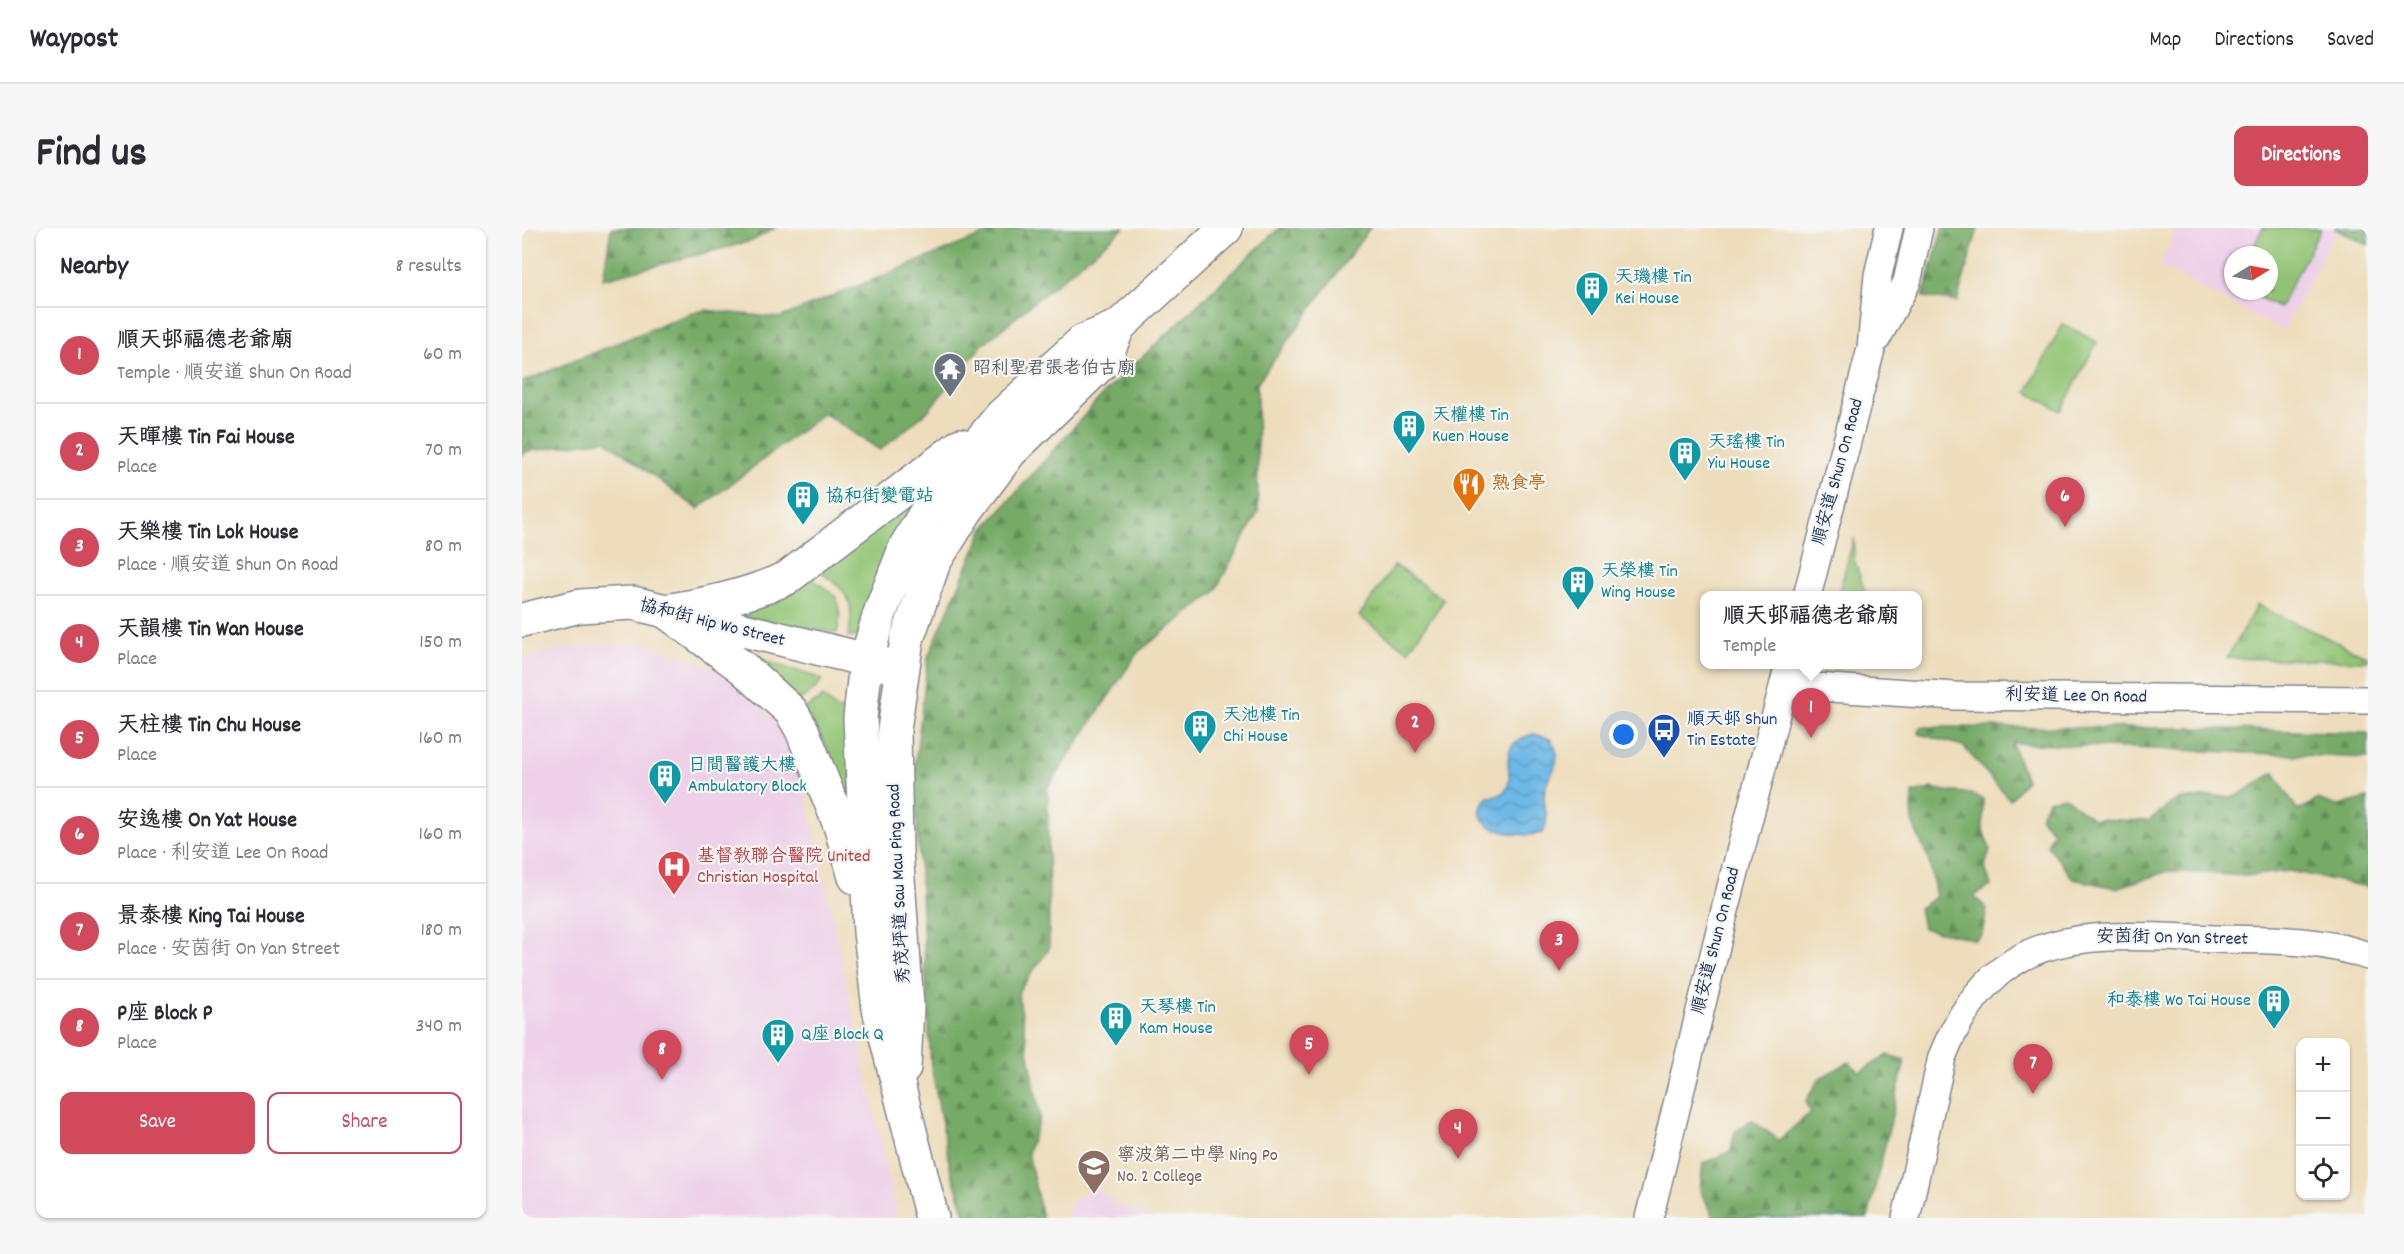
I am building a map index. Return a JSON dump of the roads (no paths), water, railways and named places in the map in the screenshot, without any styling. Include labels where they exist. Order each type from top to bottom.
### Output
[{"type":"main road","points":[[665,611],[725,601],[758,591],[787,578],[1001,416],[1082,342],[1119,326],[1226,228]]},
{"type":"main road","name":"秀茂坪道 Sau Mau Ping Road","points":[[903,1100],[907,1006],[896,851],[894,730],[901,668],[919,601],[948,537],[1010,452],[1102,362],[1119,326]]},
{"type":"main road","name":"秀茂坪道 Sau Mau Ping Road","points":[[932,1218],[879,1009],[870,932],[860,718],[866,661],[880,613],[906,546],[944,488],[1001,416]]},
{"type":"main road","name":"協和街 Hip Wo Street","points":[[522,620],[580,606],[633,603],[901,668]]},
{"type":"main road","points":[[665,611],[743,668],[790,711],[802,730],[840,825],[870,932]]},
{"type":"street","name":"順安道 Shun On Road","points":[[1807,591],[1870,349],[1878,275],[1889,228]]},
{"type":"street","name":"順安道 Shun On Road","points":[[1870,349],[1907,282],[1919,228]]},
{"type":"street","name":"順安道 Shun On Road","points":[[1649,1218],[1726,903],[1786,675]]},
{"type":"street","name":"利安道 Lee On Road","points":[[1786,675],[1955,696],[2368,700]]},
{"type":"street","name":"安茵街 On Yan Street","points":[[1906,1218],[1942,1057],[1950,1037],[1982,988],[2020,958],[2051,944],[2117,936],[2301,943],[2368,956]]},
{"type":"water","points":[[1534,734],[1550,739],[1557,754],[1545,791],[1545,828],[1543,833],[1534,835],[1498,830],[1488,825],[1482,818],[1481,809],[1486,798],[1499,795],[1507,788],[1509,754],[1512,746],[1520,739]]},
{"type":"place","name":"天璣樓 Tin Kei House","points":[[1592,317]]},
{"type":"place","name":"昭利聖君張老伯古廟","points":[[950,398]]},
{"type":"place","name":"天權樓 Tin Kuen House","points":[[1409,455]]},
{"type":"place","name":"天瑤樓 Tin Yiu House","points":[[1685,482]]},
{"type":"place","name":"熟食亭","points":[[1469,513]]},
{"type":"place","name":"協和街變電站","points":[[803,526]]},
{"type":"place","name":"安逸樓 On Yat House","points":[[2065,527]]},
{"type":"place","name":"天榮樓 Tin Wing House","points":[[1578,611]]},
{"type":"place","name":"順天邨福德老爺廟","points":[[1811,738]]},
{"type":"place","name":"天暉樓 Tin Fai House","points":[[1415,753]]},
{"type":"place","name":"天池樓 Tin Chi House","points":[[1200,755]]},
{"type":"place","name":"順天邨 Shun Tin Estate","points":[[1664,759]]},
{"type":"place","name":"日間醫護大樓 Ambulatory Block","points":[[665,805]]},
{"type":"place","name":"基督教聯合醫院 United Christian Hospital","points":[[674,896]]},
{"type":"place","name":"天樂樓 Tin Lok House","points":[[1559,971]]},
{"type":"place","name":"和泰樓 Wo Tai House","points":[[2274,1030]]},
{"type":"place","name":"天琴樓 Tin Kam House","points":[[1116,1047]]},
{"type":"place","name":"Q座 Block Q","points":[[778,1064]]},
{"type":"place","name":"天柱樓 Tin Chu House","points":[[1309,1075]]},
{"type":"place","name":"P座 Block P","points":[[662,1080]]},
{"type":"place","name":"景泰樓 King Tai House","points":[[2033,1094]]},
{"type":"place","name":"天韻樓 Tin Wan House","points":[[1458,1159]]},
{"type":"place","name":"寧波第二中學 Ning Po No. 2 College","points":[[1094,1195]]}]
